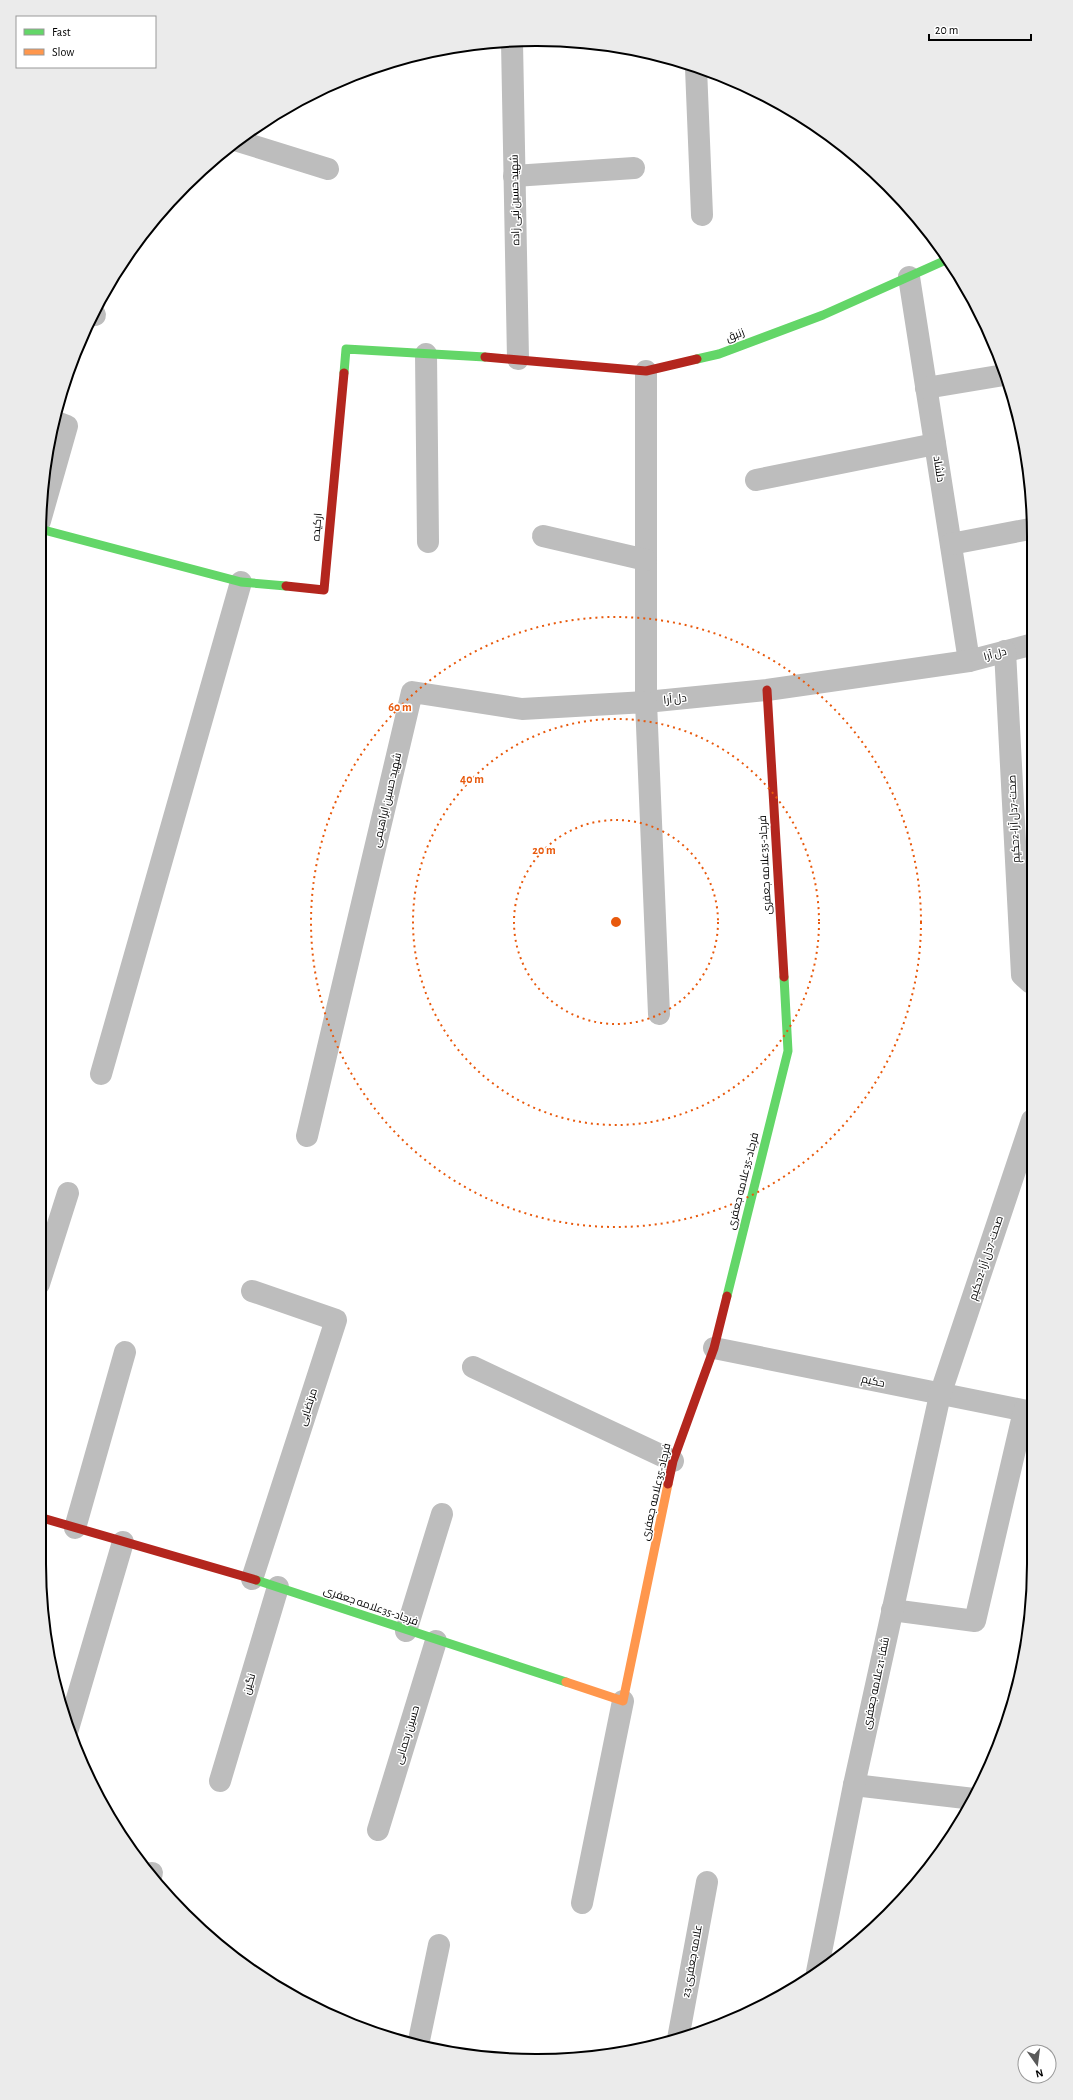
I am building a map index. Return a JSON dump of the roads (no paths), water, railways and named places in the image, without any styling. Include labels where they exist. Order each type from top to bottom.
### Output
[{"type":"street","name":"شهید حسین نبی زاده","points":[[512,47],[518,359]]},
{"type":"street","points":[[696,73],[702,215]]},
{"type":"street","points":[[244,143],[328,169]]},
{"type":"street","points":[[514,176],[634,168]]},
{"type":"street","name":"زنبق","points":[[518,359],[646,371],[719,354],[823,315],[942,262]]},
{"type":"street","name":"دلشاد","points":[[909,277],[969,661]]},
{"type":"street","name":"ارکیده","points":[[46,531],[241,582],[324,590],[346,349],[518,359]]},
{"type":"street","points":[[426,354],[428,542]]},
{"type":"street","points":[[646,371],[646,702],[659,1014]]},
{"type":"street","points":[[926,388],[1000,376]]},
{"type":"street","points":[[48,493],[67,426],[60,423]]},
{"type":"street","points":[[756,480],[935,444]]},
{"type":"street","points":[[951,544],[1027,530]]},
{"type":"street","points":[[543,536],[646,560]]},
{"type":"street","points":[[101,1074],[241,582]]},
{"type":"street","name":"دل آرا","points":[[646,702],[767,690],[969,661],[1027,646]]},
{"type":"street","name":"صحت-7دل آرا-2حکیم","points":[[1005,651],[1027,965]]},
{"type":"street","name":"فرجاد-35علامه جعفری","points":[[46,1519],[278,1587],[436,1641],[623,1701],[673,1461],[714,1348],[788,1051],[767,690]]},
{"type":"street","name":"شهید حسین ابراهیمی","points":[[307,1136],[412,692],[522,709],[646,702]]},
{"type":"street","name":"صحت-7دل آرا-2حکیم","points":[[940,1395],[1027,1135]]},
{"type":"street","points":[[46,1262],[68,1193]]},
{"type":"street","name":"مرتضایی","points":[[252,1291],[336,1320],[252,1579]]},
{"type":"street","name":"حکیم","points":[[714,1348],[1027,1412]]},
{"type":"street","points":[[75,1528],[125,1352]]},
{"type":"street","points":[[473,1367],[673,1461]]},
{"type":"street","name":"شفا-21علامه جعفری","points":[[824,1961],[854,1785],[940,1395]]},
{"type":"street","points":[[892,1610],[975,1621],[1027,1416]]},
{"type":"street","points":[[406,1631],[442,1514]]},
{"type":"street","points":[[71,1718],[123,1542]]},
{"type":"street","name":"نگین","points":[[220,1782],[278,1587]]},
{"type":"street","name":"حسین رحمانی","points":[[378,1830],[436,1641]]},
{"type":"street","points":[[582,1903],[623,1701]]},
{"type":"street","points":[[854,1785],[967,1798]]},
{"type":"street","name":"علامه جعفری 23","points":[[679,2032],[707,1882]]},
{"type":"street","points":[[419,2039],[439,1944]]}]
